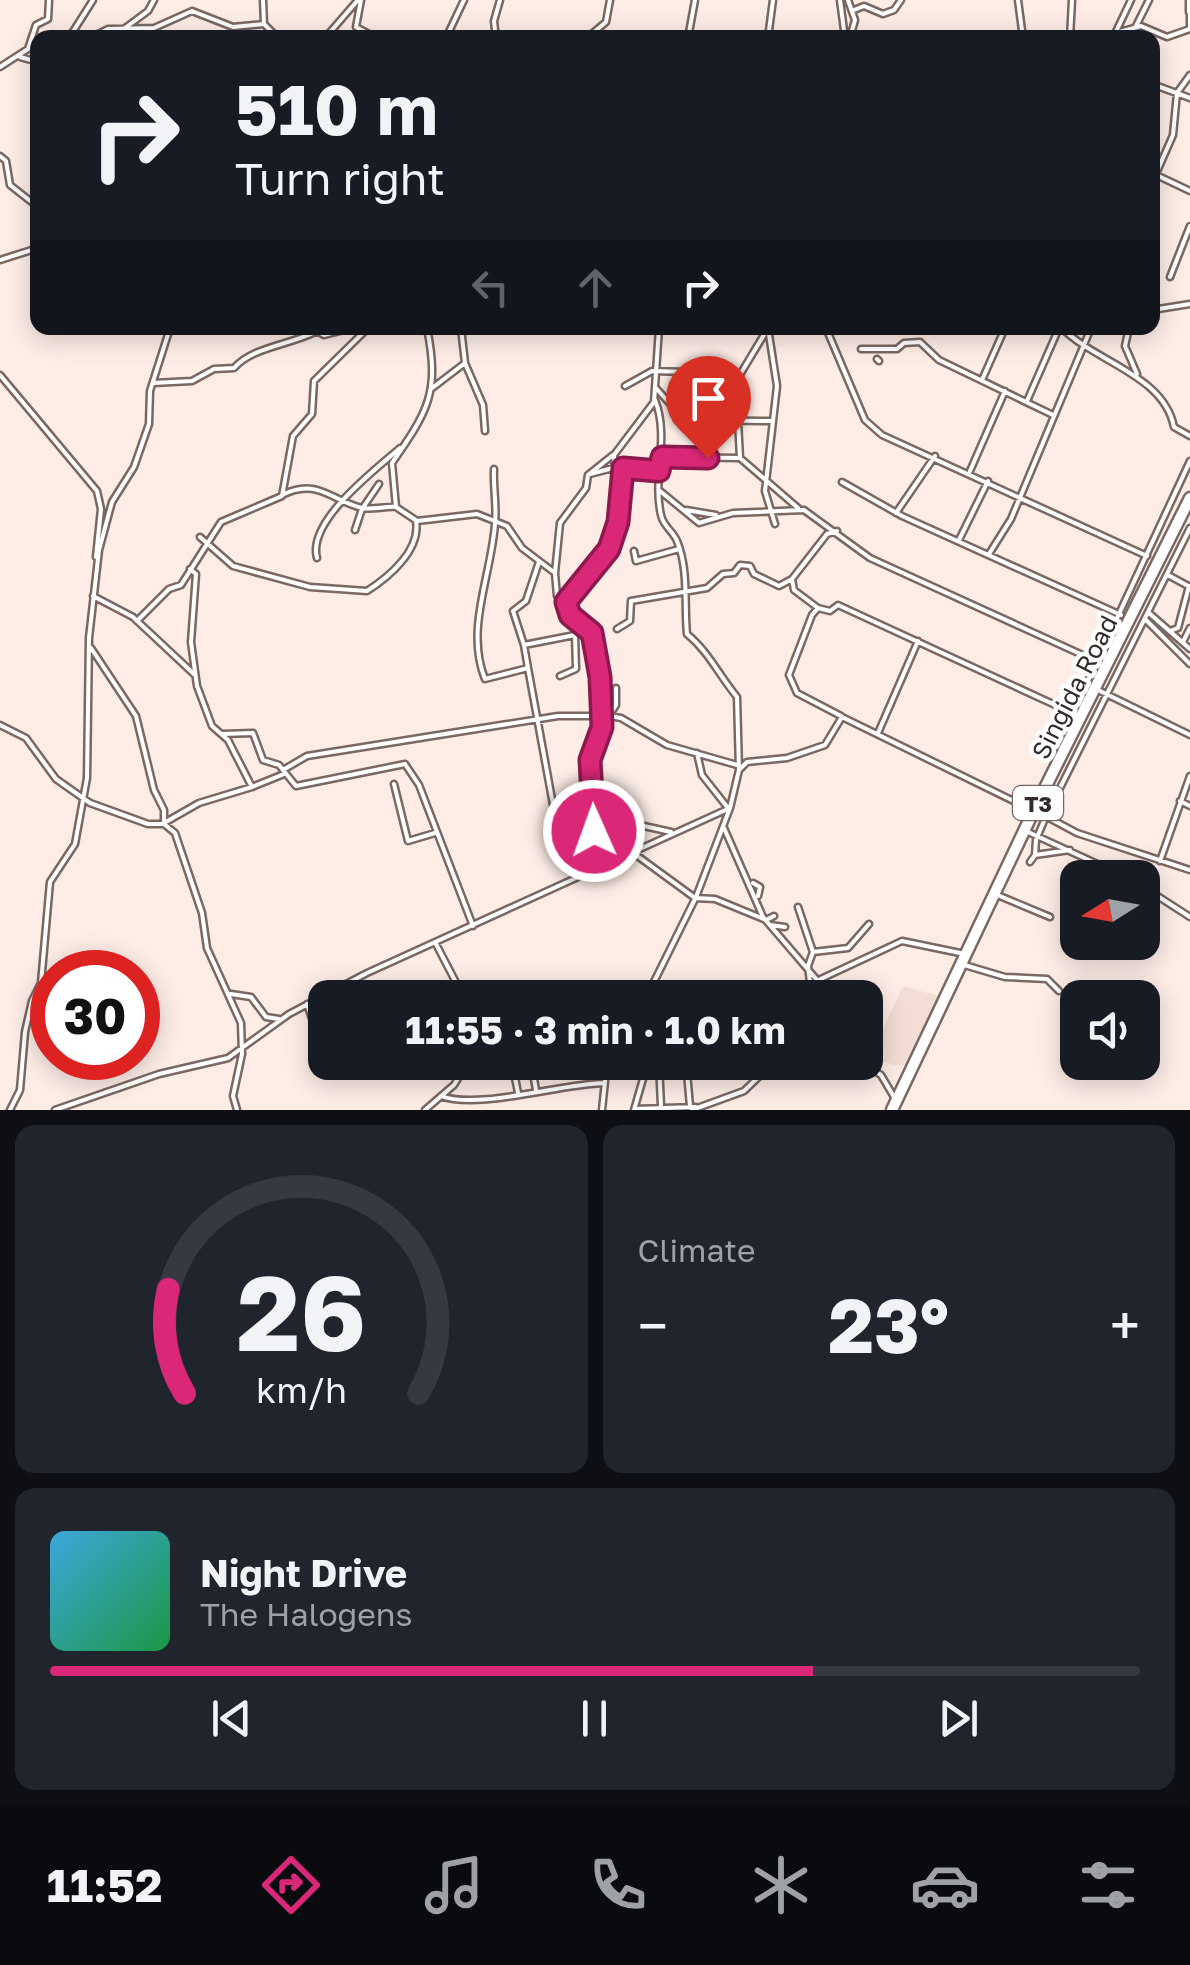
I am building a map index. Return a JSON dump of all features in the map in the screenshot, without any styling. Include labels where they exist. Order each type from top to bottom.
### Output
[{"type":"highway","name":"Singida Road","points":[[894,1106],[1077,715],[1101,692],[1190,498]]},
{"type":"street","points":[[35,30],[48,20],[49,0]]},
{"type":"street","points":[[125,28],[147,12],[154,0]]},
{"type":"street","points":[[263,0],[264,24],[270,30]]},
{"type":"street","points":[[333,30],[360,0]]},
{"type":"street","points":[[360,0],[356,27],[361,30]]},
{"type":"street","points":[[450,30],[464,0]]},
{"type":"street","points":[[495,30],[500,0]]},
{"type":"street","points":[[596,30],[608,20],[610,0]]},
{"type":"street","points":[[689,30],[695,0]]},
{"type":"street","points":[[769,30],[773,0]]},
{"type":"street","points":[[840,0],[846,30]]},
{"type":"street","points":[[848,0],[854,10],[850,30]]},
{"type":"street","points":[[854,10],[864,6],[878,15],[887,14],[901,0]]},
{"type":"street","points":[[1018,0],[1022,30]]},
{"type":"street","points":[[1070,30],[1072,0]]},
{"type":"street","points":[[1116,30],[1131,0]]},
{"type":"street","points":[[1126,30],[1136,26],[1149,0]]},
{"type":"street","points":[[1160,35],[1167,37],[1190,29],[1189,0]]},
{"type":"street","points":[[74,30],[91,1]]},
{"type":"street","points":[[118,30],[152,29],[194,11],[229,26],[264,24]]},
{"type":"street","points":[[1136,26],[1147,30]]},
{"type":"street","points":[[0,67],[30,47]]},
{"type":"street","points":[[20,57],[30,60]]},
{"type":"street","points":[[1160,162],[1173,135],[1177,92],[1190,75]]},
{"type":"street","points":[[1160,87],[1190,98]]},
{"type":"street","points":[[0,156],[6,163],[10,185],[30,201]]},
{"type":"street","points":[[1160,177],[1190,191]]},
{"type":"street","points":[[1170,277],[1190,226]]},
{"type":"street","points":[[0,260],[30,251]]},
{"type":"street","points":[[1160,309],[1190,304]]},
{"type":"street","points":[[97,564],[112,502],[134,468],[149,424],[153,382],[168,335]]},
{"type":"street","points":[[153,382],[192,380],[214,369],[234,368],[241,358],[304,335]]},
{"type":"street","points":[[282,495],[294,436],[312,414],[314,381],[361,335]]},
{"type":"street","points":[[396,507],[392,463],[426,414],[427,335]]},
{"type":"street","points":[[462,335],[465,363],[483,406],[485,431]]},
{"type":"street","points":[[655,335],[658,341]]},
{"type":"street","points":[[655,980],[724,827],[738,768],[738,700],[722,681],[707,650],[688,637],[679,549],[662,520],[662,457],[654,387],[658,335]]},
{"type":"street","points":[[738,378],[764,335]]},
{"type":"street","points":[[769,335],[776,386],[767,483],[775,524]]},
{"type":"street","points":[[829,335],[864,420],[882,434],[970,471],[1147,556]]},
{"type":"street","points":[[982,380],[1001,335]]},
{"type":"street","points":[[1026,402],[1058,335]]},
{"type":"street","points":[[1070,335],[1114,366],[1137,374]]},
{"type":"street","points":[[989,554],[1089,335]]},
{"type":"street","points":[[1128,335],[1124,346],[1137,374],[1172,416],[1174,427],[1190,436]]},
{"type":"street","points":[[860,349],[895,350],[904,343],[920,342],[939,360],[1053,415]]},
{"type":"street","points":[[429,391],[465,363]]},
{"type":"street","points":[[625,386],[642,374],[655,372],[722,373]]},
{"type":"street","points":[[0,375],[97,491],[102,505],[89,646],[90,739],[83,798],[75,844],[50,882],[42,983],[32,1002],[20,1090],[10,1110]]},
{"type":"street","points":[[654,387],[673,408],[678,420],[700,424],[738,419],[773,421]]},
{"type":"street","points":[[728,389],[737,402],[740,458]]},
{"type":"street","points":[[970,471],[1005,391]]},
{"type":"street","points":[[606,716],[592,633],[581,627],[557,596],[560,523],[586,488],[590,474],[646,418],[655,398]]},
{"type":"street","points":[[317,558],[314,546],[328,516],[404,445]]},
{"type":"street","points":[[566,607],[567,598],[609,549],[618,522],[614,454]]},
{"type":"street","points":[[896,513],[935,456]]},
{"type":"street","points":[[662,457],[740,458],[798,508],[870,558],[1098,662]]},
{"type":"street","points":[[792,579],[794,590],[818,608],[830,611],[838,605],[1077,715],[1190,461]]},
{"type":"street","points":[[590,474],[614,468],[659,471]]},
{"type":"street","points":[[618,486],[623,468]]},
{"type":"street","points":[[494,469],[495,522],[486,593],[474,637],[485,679],[528,668]]},
{"type":"street","points":[[959,540],[988,480]]},
{"type":"street","points":[[842,482],[896,513],[1121,614]]},
{"type":"street","points":[[356,530],[362,508],[379,484]]},
{"type":"street","points":[[136,621],[169,589],[182,584],[221,522],[302,487],[362,508],[396,507],[416,521],[477,514],[507,526],[515,541],[556,573]]},
{"type":"street","points":[[660,491],[700,523],[717,516],[798,508]]},
{"type":"street","points":[[686,510],[717,516]]},
{"type":"street","points":[[200,537],[226,562],[260,570],[279,581],[367,591],[407,554],[418,532],[416,521]]},
{"type":"street","points":[[825,525],[827,534]]},
{"type":"street","points":[[1030,862],[1101,692],[1146,620],[1190,528]]},
{"type":"street","points":[[617,629],[630,620],[631,602],[707,588],[740,565],[750,566],[754,574],[779,586],[792,579],[827,534],[837,532]]},
{"type":"street","points":[[634,551],[636,560],[679,549]]},
{"type":"street","points":[[540,562],[526,601],[513,611],[524,645],[554,810]]},
{"type":"street","points":[[190,569],[196,574],[191,642],[194,675],[212,726],[222,734],[252,787]]},
{"type":"street","points":[[1168,576],[1190,586],[1178,628],[1170,631]]},
{"type":"street","points":[[93,596],[136,621],[194,675]]},
{"type":"street","points":[[818,608],[794,652],[789,675],[798,693],[1077,832],[1154,860]]},
{"type":"street","points":[[1149,613],[1190,649]]},
{"type":"street","points":[[1146,620],[1190,664]]},
{"type":"street","points":[[560,676],[576,669],[575,636],[581,627]]},
{"type":"street","points":[[1183,642],[1190,628]]},
{"type":"street","points":[[524,645],[575,636]]},
{"type":"street","points":[[878,733],[918,641]]},
{"type":"street","points":[[89,646],[136,716],[154,790],[164,810],[164,824],[178,839],[202,913],[209,954],[231,994],[241,1025],[242,1047],[233,1096],[238,1110]]},
{"type":"street","points":[[582,874],[594,831],[589,799],[590,752],[606,716],[616,705],[616,688]]},
{"type":"street","points":[[1101,692],[1190,735]]},
{"type":"street","points":[[0,725],[26,738],[56,779],[83,798],[104,810],[129,814],[148,824],[164,824],[199,803],[252,787],[307,756],[580,714],[622,719],[656,741],[738,768]]},
{"type":"street","points":[[738,768],[747,762],[787,758],[822,746],[842,717]]},
{"type":"street","points":[[222,734],[253,733],[263,760],[284,772],[291,784],[300,786],[404,764],[420,786],[473,926]]},
{"type":"street","points":[[697,753],[702,775],[729,808]]},
{"type":"street","points":[[1160,860],[1190,776]]},
{"type":"street","points":[[394,784],[408,841],[435,834]]},
{"type":"street","points":[[1180,801],[1190,806]]},
{"type":"street","points":[[607,802],[636,824],[670,832]]},
{"type":"street","points":[[54,1110],[160,1074],[223,1060],[307,1004],[670,832],[729,808]]},
{"type":"street","points":[[724,827],[759,897],[752,917]]},
{"type":"street","points":[[1025,830],[1091,860]]},
{"type":"street","points":[[1035,855],[1070,850]]},
{"type":"street","points":[[632,852],[694,898],[714,899],[786,930],[783,939]]},
{"type":"street","points":[[1160,862],[1190,870]]},
{"type":"street","points":[[994,894],[1050,917]]},
{"type":"street","points":[[1160,898],[1190,917]]},
{"type":"street","points":[[758,906],[813,980]]},
{"type":"street","points":[[798,907],[814,952],[810,974]]},
{"type":"street","points":[[768,922],[774,916]]},
{"type":"street","points":[[814,952],[848,948],[869,924]]},
{"type":"street","points":[[816,980],[902,941],[963,959],[1005,977],[1046,979],[1059,991]]},
{"type":"street","points":[[436,944],[455,980]]},
{"type":"street","points":[[231,994],[248,995],[264,1016],[279,1020]]},
{"type":"street","points":[[425,1110],[454,1080]]},
{"type":"street","points":[[516,1080],[518,1093]]},
{"type":"street","points":[[534,1080],[536,1090]]},
{"type":"street","points":[[643,1080],[634,1110],[661,1106],[692,1108],[744,1091],[755,1080]]},
{"type":"street","points":[[659,1080],[661,1106]]},
{"type":"street","points":[[688,1080],[692,1108]]},
{"type":"street","points":[[883,1080],[894,1106]]},
{"type":"street","points":[[442,1096],[470,1103],[604,1082],[602,1110]]},
{"type":"shaded area","points":[[903,986],[938,996],[905,1065],[883,1061],[883,1029]]},
{"type":"route","points":[[594,831],[589,799],[590,760],[602,727],[600,677],[592,633],[570,615],[567,598],[580,588],[600,555],[609,549],[618,522],[618,486],[623,468],[659,471],[662,457],[708,458]]}]
